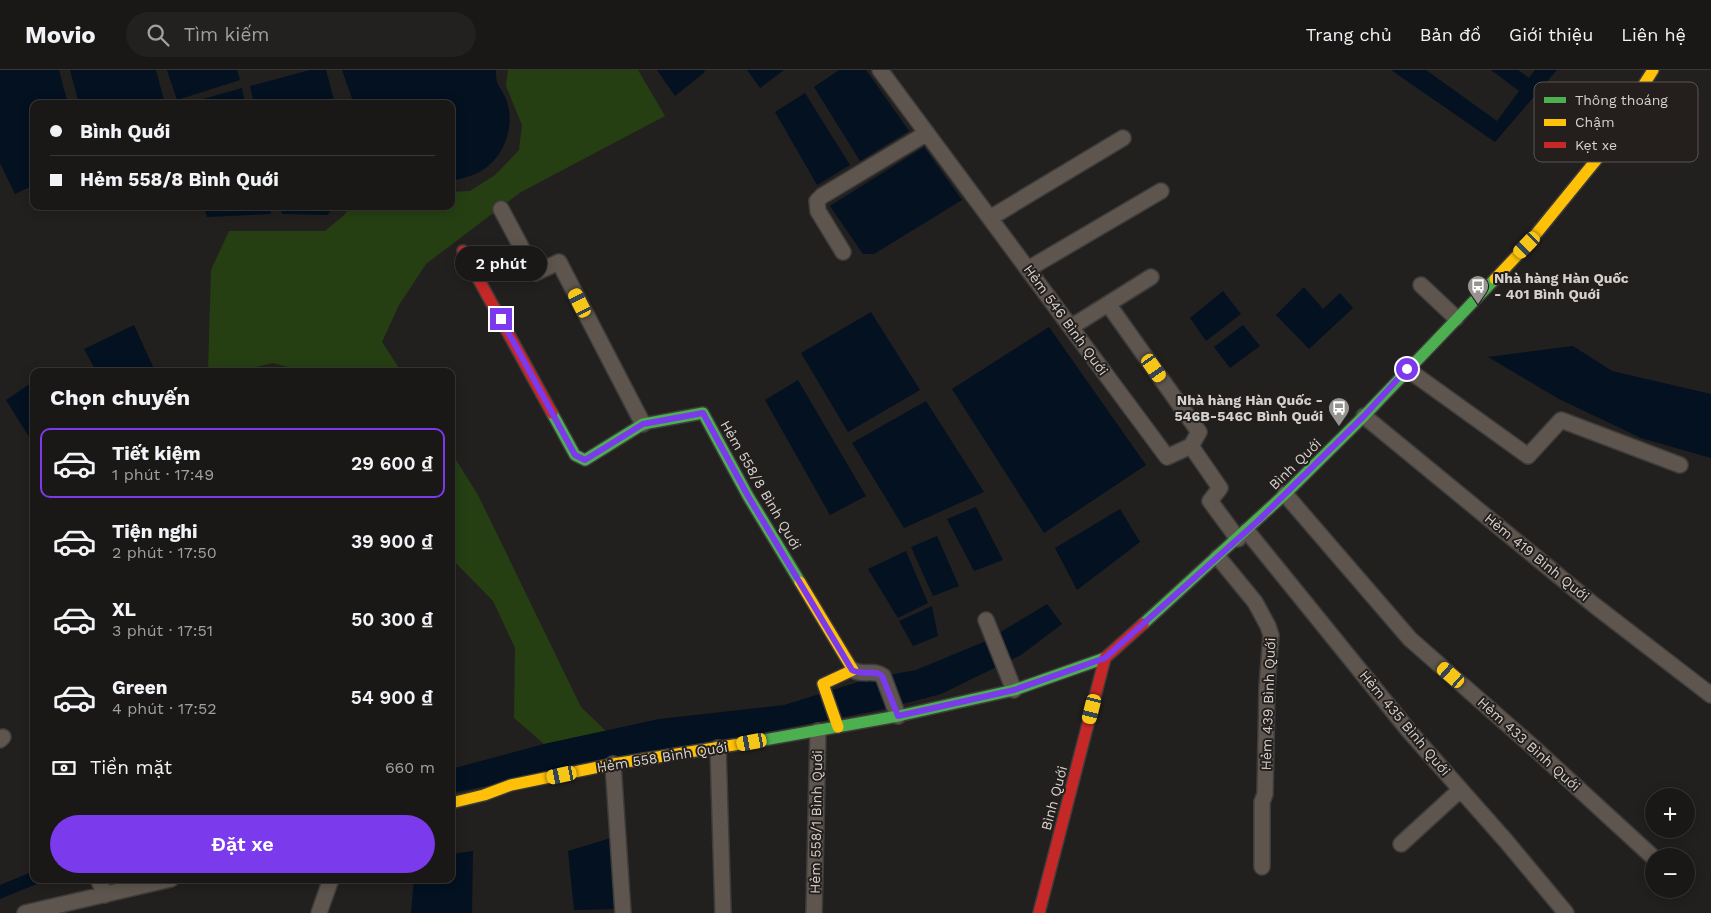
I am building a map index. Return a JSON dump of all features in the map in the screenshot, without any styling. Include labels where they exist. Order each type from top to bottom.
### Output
[{"type":"street","name":"Hẻm 546 Bình Quới","points":[[880,70],[1167,457],[1190,446]]},
{"type":"street","name":"Bình Quới","points":[[1645,82],[1653,70]]},
{"type":"street","points":[[843,252],[818,211],[817,201],[822,196],[927,133]]},
{"type":"street","points":[[990,218],[1123,138]]},
{"type":"street","name":"Bình Quới","points":[[1039,913],[1105,658],[1242,535],[1364,416],[1527,245],[1595,162]]},
{"type":"street","points":[[1028,269],[1161,191]]},
{"type":"street","points":[[501,209],[535,273],[560,262],[643,424]]},
{"type":"street","name":"Hẻm 558/8 Bình Quới","points":[[463,251],[575,455],[585,460],[643,424],[703,413],[748,496],[852,670]]},
{"type":"street","points":[[1071,327],[1151,277]]},
{"type":"street","points":[[1421,285],[1456,318]]},
{"type":"street","points":[[1108,304],[1199,432],[1190,446],[1220,488],[1210,501],[1242,535]]},
{"type":"street","points":[[1407,369],[1528,456],[1561,420],[1680,466]]},
{"type":"street","name":"Hẻm 419 Bình Quới","points":[[1364,416],[1594,604],[1711,695]]},
{"type":"street","name":"Hẻm 433 Bình Quới","points":[[1285,494],[1410,640],[1533,746],[1645,850]]},
{"type":"street","name":"Hẻm 435 Bình Quới","points":[[1242,535],[1566,913]]},
{"type":"street","name":"Hẻm 439 Bình Quới","points":[[1218,557],[1254,602],[1271,635],[1267,687],[1265,794],[1262,802],[1262,867]]},
{"type":"street","points":[[988,627],[1014,690]]},
{"type":"street","name":"Hẻm 558 Bình Quới","points":[[455,802],[484,795],[511,785],[613,764],[818,731],[837,724],[1014,690],[1105,658]]},
{"type":"street","points":[[837,724],[824,684],[852,670],[860,673],[879,673],[883,677],[897,713]]},
{"type":"street","name":"Hẻm 558/1 Bình Quới","points":[[814,913],[818,731]]},
{"type":"street","points":[[718,748],[723,913]]},
{"type":"street","points":[[613,764],[623,913]]},
{"type":"street","points":[[1401,844],[1460,790]]},
{"type":"street","points":[[100,883],[105,895]]},
{"type":"street","points":[[25,913],[154,883]]},
{"type":"street","points":[[319,913],[330,883]]},
{"type":"green space","points":[[508,70],[638,70],[665,116],[521,192],[426,264],[399,305],[382,342],[399,368],[292,368],[273,363],[252,368],[208,368],[211,270],[229,231],[325,231],[348,210],[455,210],[455,192],[470,191],[495,175],[519,150],[522,125],[506,86]]},
{"type":"green space","points":[[455,458],[478,495],[581,707],[606,731],[544,744],[514,718],[515,648],[493,601],[455,562]]},
{"type":"water","points":[[0,70],[59,70],[67,100],[30,100],[30,187],[15,194],[0,163]]},
{"type":"water","points":[[70,70],[156,70],[164,100],[78,100]]},
{"type":"water","points":[[167,70],[237,70],[240,80],[177,100]]},
{"type":"water","points":[[310,70],[326,70],[334,100],[253,100],[250,86]]},
{"type":"water","points":[[342,70],[496,70],[497,82],[509,108],[509,126],[500,153],[487,167],[470,176],[455,180],[455,100],[353,100]]},
{"type":"water","points":[[657,70],[704,70],[705,72],[675,96]]},
{"type":"water","points":[[747,70],[784,70],[760,88]]},
{"type":"water","points":[[839,70],[866,70],[909,131],[860,161],[814,87]]},
{"type":"water","points":[[1391,70],[1426,70],[1497,121],[1519,91],[1491,70],[1518,70],[1529,78],[1535,70],[1557,70],[1547,82],[1534,82],[1534,97],[1495,142]]},
{"type":"water","points":[[242,88],[244,100],[199,100]]},
{"type":"water","points":[[805,93],[850,165],[817,185],[775,112]]},
{"type":"water","points":[[924,147],[962,200],[874,254],[863,254],[830,206]]},
{"type":"water","points":[[205,210],[270,210],[271,214],[207,217]]},
{"type":"water","points":[[281,210],[331,210],[328,215],[282,214]]},
{"type":"water","points":[[1304,287],[1323,309],[1340,293],[1353,308],[1309,349],[1276,315]]},
{"type":"water","points":[[1223,291],[1241,314],[1206,341],[1190,318]]},
{"type":"water","points":[[871,312],[920,390],[848,432],[801,353]]},
{"type":"water","points":[[134,325],[154,368],[94,368],[84,349]]},
{"type":"water","points":[[1243,325],[1260,346],[1230,368],[1214,347]]},
{"type":"water","points":[[1049,327],[1146,465],[1044,533],[952,389]]},
{"type":"water","points":[[1573,346],[1612,371],[1711,394],[1711,458],[1641,438],[1559,399],[1488,357]]},
{"type":"water","points":[[798,380],[866,496],[830,515],[765,400]]},
{"type":"water","points":[[30,384],[30,439],[6,400]]},
{"type":"water","points":[[926,401],[984,492],[904,528],[852,443]]},
{"type":"water","points":[[976,507],[1003,560],[974,571],[947,519]]},
{"type":"water","points":[[1120,509],[1140,542],[1077,590],[1055,548]]},
{"type":"water","points":[[937,536],[959,586],[933,596],[911,547]]},
{"type":"water","points":[[906,551],[928,603],[898,618],[868,569]]},
{"type":"water","points":[[1047,604],[1062,624],[1021,655],[941,694],[880,710],[455,792],[455,768],[544,744],[659,719],[784,705],[868,679],[916,670],[986,641]]},
{"type":"water","points":[[932,606],[938,636],[913,646],[899,621]]},
{"type":"water","points":[[614,837],[619,909],[574,910],[568,851]]},
{"type":"water","points":[[473,851],[472,913],[411,913],[414,883],[455,883],[455,853]]},
{"type":"water","points":[[30,873],[30,883],[39,883],[0,899],[0,885]]},
{"type":"traffic: fast","points":[[1143,624],[1285,494],[1364,416],[1495,279]]},
{"type":"traffic: fast","points":[[552,413],[575,455],[585,460],[643,424],[703,413],[748,496],[800,582]]},
{"type":"traffic: fast","points":[[759,741],[898,716],[1014,690],[1105,658]]},
{"type":"traffic: slow","points":[[1645,82],[1653,70]]},
{"type":"traffic: slow","points":[[1495,279],[1527,245],[1595,162]]},
{"type":"traffic: slow","points":[[800,582],[853,670],[823,684],[838,727]]},
{"type":"traffic: slow","points":[[455,802],[484,795],[511,785],[613,764],[759,741]]},
{"type":"traffic: jam","points":[[463,251],[552,413]]},
{"type":"traffic: jam","points":[[1039,913],[1105,658],[1143,624]]},
{"type":"place","name":"Nhà hàng Hàn Quốc - 401 Bình Quới","points":[[1478,305]]},
{"type":"place","name":"Nhà hàng Hàn Quốc - 546B-546C Bình Quới","points":[[1339,427]]},
{"type":"route","points":[[501,319],[575,455],[585,460],[643,424],[703,413],[748,496],[852,670],[860,673],[879,673],[882,676],[898,716],[1014,690],[1105,658],[1260,519],[1364,416],[1407,369]]}]
